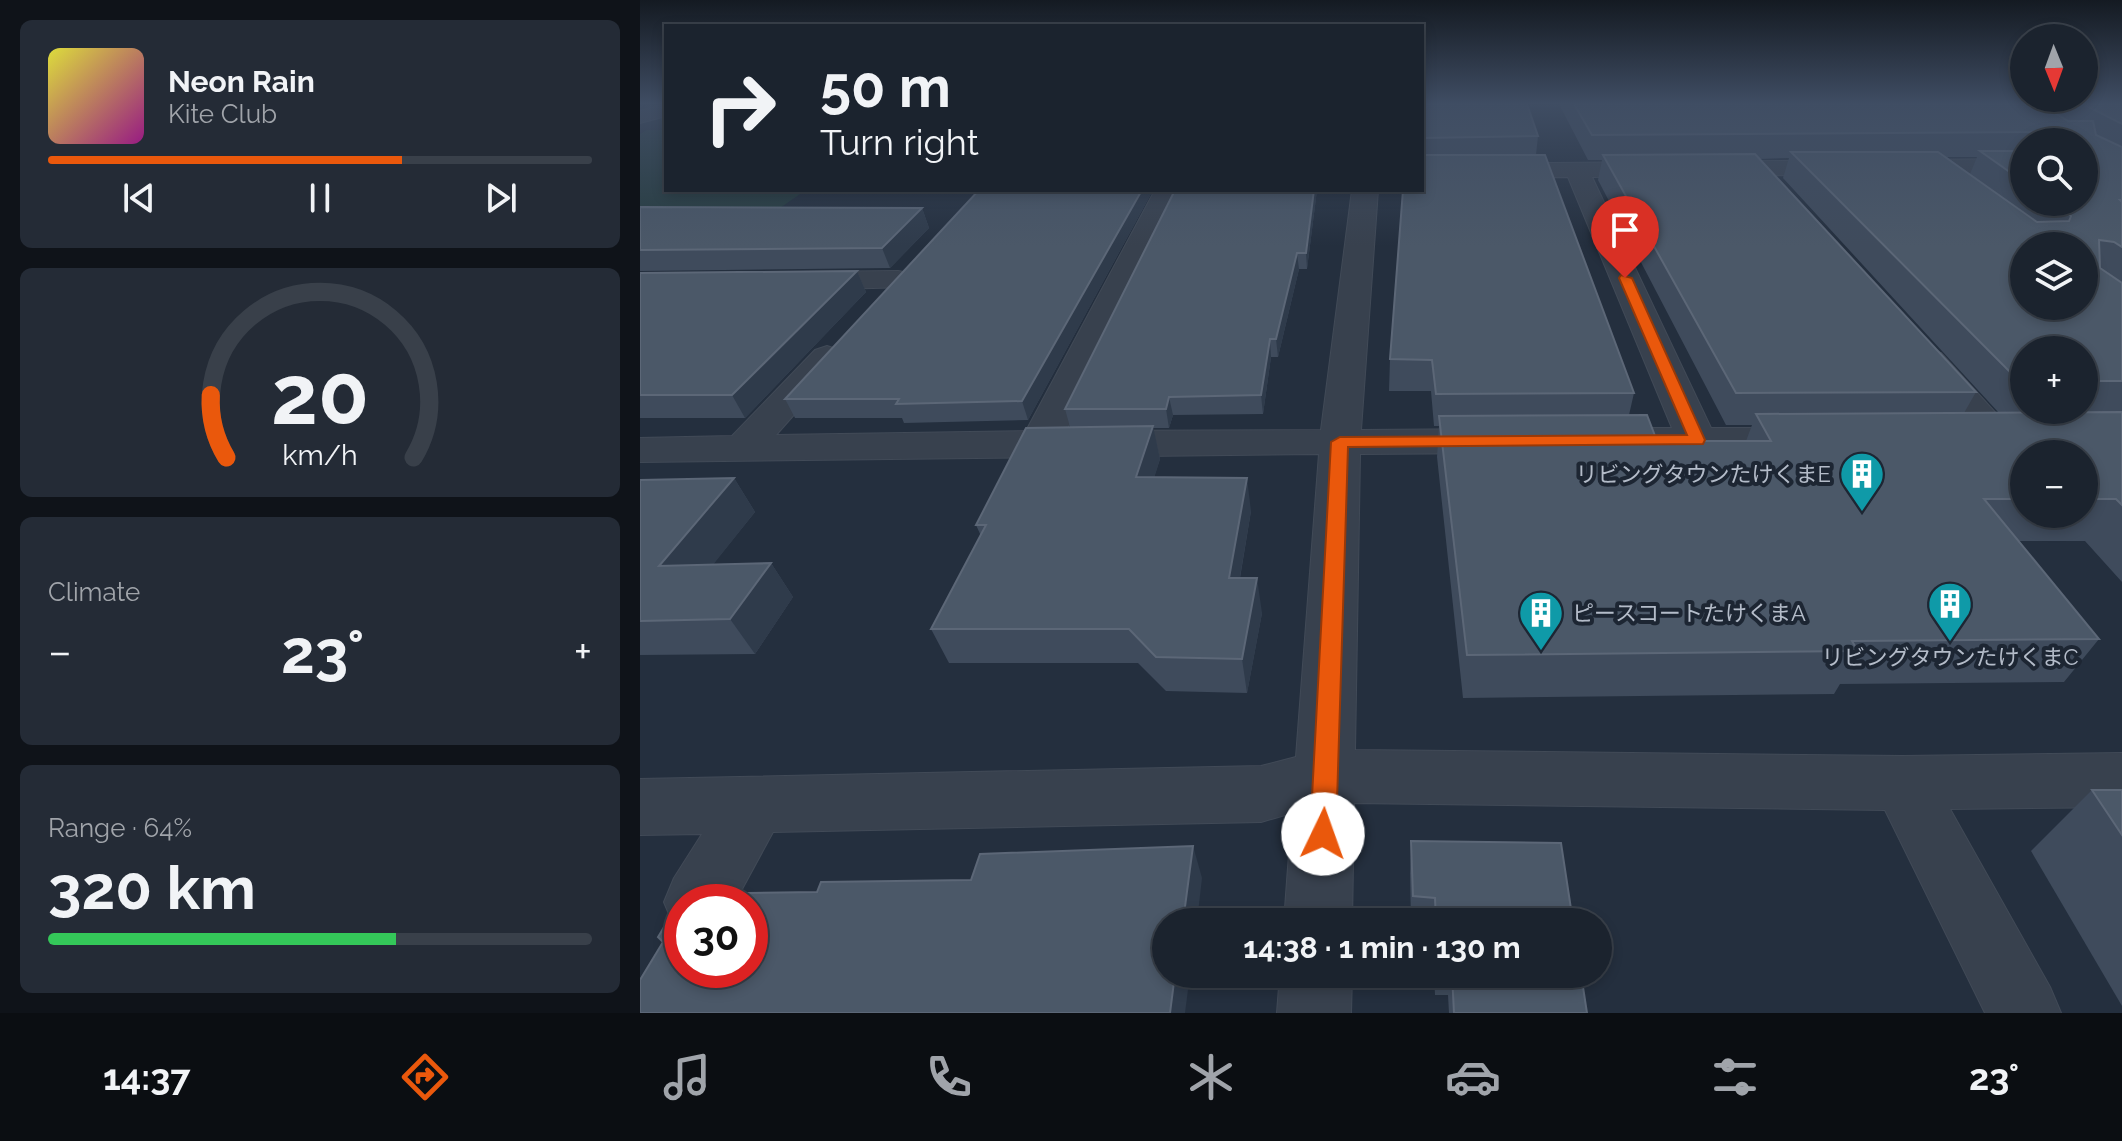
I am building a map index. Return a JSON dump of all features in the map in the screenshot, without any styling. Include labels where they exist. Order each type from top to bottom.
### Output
[{"type":"street","points":[[1934,166],[1970,193]]},
{"type":"street","points":[[1424,171],[2010,166]]},
{"type":"street","points":[[1757,169],[1788,204]]},
{"type":"street","points":[[1577,170],[1697,440]]},
{"type":"street","points":[[1040,443],[1167,192]]},
{"type":"street","points":[[1319,908],[1340,442],[1365,192]]},
{"type":"street","points":[[742,449],[909,269],[777,281]]},
{"type":"street","points":[[1903,334],[2013,439],[1950,440]]},
{"type":"street","points":[[640,450],[1040,443],[1840,440]]},
{"type":"street","points":[[640,807],[1261,794],[1326,776],[1903,783],[2122,780]]},
{"type":"street","points":[[1903,783],[2024,1013]]},
{"type":"street","points":[[709,884],[755,805]]},
{"type":"street","points":[[1314,1013],[1315,988]]},
{"type":"green space","points":[[640,151],[664,151],[664,192],[803,192],[777,210],[640,211]]},
{"type":"building","points":[[1980,151],[2010,151],[2010,172]]},
{"type":"building","points":[[2098,151],[2122,151],[2122,247],[2114,242],[2099,240],[2100,268],[2122,283],[2122,381],[2098,381],[2098,336],[2010,336],[2010,372],[1791,152],[1938,152],[2010,203],[2010,216],[2029,216],[2037,222],[2069,221],[2071,216],[2098,216]]},
{"type":"building","points":[[1755,154],[1976,392],[1736,393],[1603,155]]},
{"type":"building","points":[[1424,155],[1545,155],[1634,393],[1436,394],[1432,360],[1390,359],[1403,192],[1424,192]]},
{"type":"building","points":[[977,192],[1141,192],[1022,401],[896,404],[899,399],[785,399]]},
{"type":"building","points":[[1174,192],[1314,192],[1306,253],[1297,253],[1276,339],[1270,339],[1261,395],[1169,397],[1166,409],[1065,409]]},
{"type":"building","points":[[640,207],[922,208],[882,248],[640,250]]},
{"type":"building","points":[[857,271],[732,395],[640,395],[640,273]]},
{"type":"building","points":[[2098,412],[2122,412],[2122,505],[2116,499],[2098,499],[2098,440],[2010,440],[2010,499],[1984,499],[2099,639],[1852,641],[1858,651],[1467,655],[1439,416],[1647,415],[1657,441],[1771,441],[1756,414],[2010,413],[2010,424],[2098,424]]},
{"type":"building","points":[[1153,426],[1136,477],[1247,478],[1229,578],[1257,578],[1242,659],[1156,657],[1129,629],[931,629],[986,525],[976,525],[1026,428]]},
{"type":"building","points":[[734,478],[659,566],[771,563],[730,619],[640,621],[640,480]]},
{"type":"building","points":[[2092,790],[2122,790],[2122,835]]},
{"type":"building","points":[[1411,841],[1561,843],[1571,908],[1435,908],[1435,898],[1413,896]]},
{"type":"building","points":[[1193,846],[1185,908],[1152,908],[1152,988],[1173,988],[1170,1013],[640,1013],[640,980],[663,942],[658,937],[664,927],[664,988],[768,988],[768,893],[817,892],[821,882],[971,880],[980,854]]},
{"type":"building","points":[[1453,988],[1583,988],[1587,1013],[1454,1013]]},
{"type":"place","name":"リビングタウンたけくまE","points":[[1862,513]]},
{"type":"place","name":"リビングタウンたけくまC","points":[[1950,643]]},
{"type":"place","name":"ピースコートたけくまA","points":[[1541,652]]},
{"type":"route","points":[[1323,834],[1340,442],[1697,440],[1625,278]]}]
